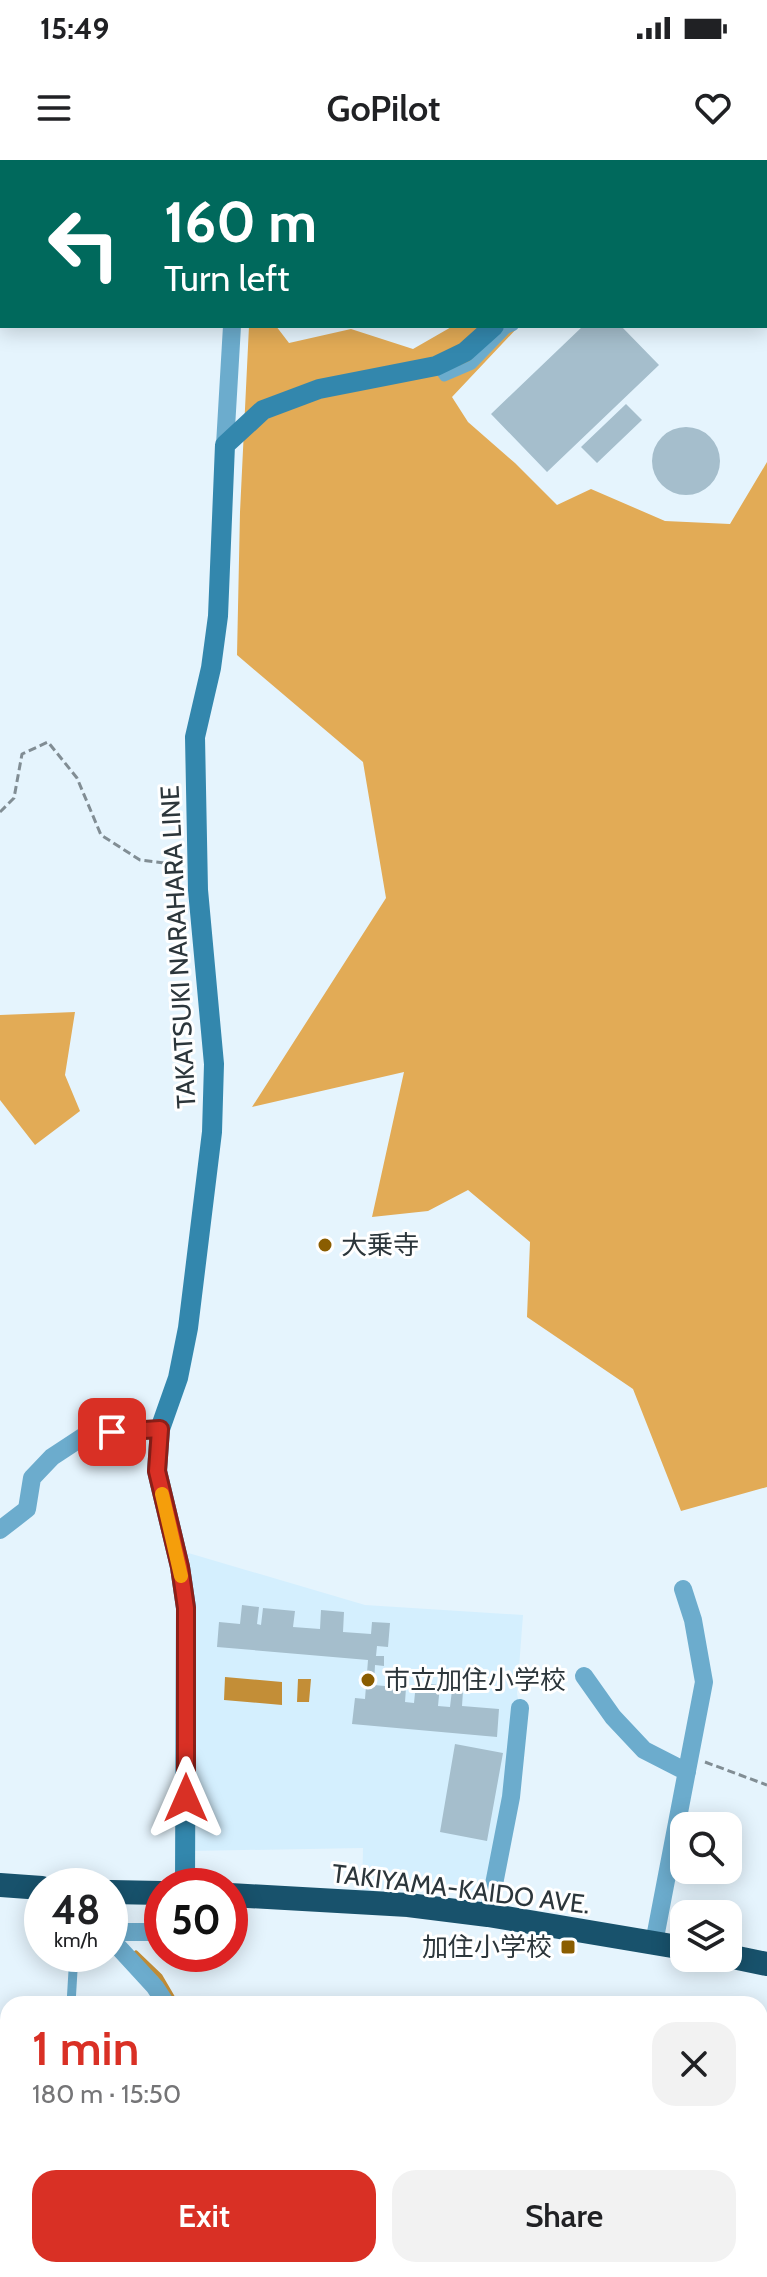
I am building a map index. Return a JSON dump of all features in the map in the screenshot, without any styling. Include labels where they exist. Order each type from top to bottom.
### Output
[{"type":"highway","points":[[0,1885],[24,1887]]},
{"type":"highway","name":"TAKIYAMA-KAIDO AVE.","points":[[248,1896],[408,1905],[670,1946]]},
{"type":"highway","points":[[742,1959],[767,1964]]},
{"type":"main road","points":[[225,445],[263,410],[319,389],[436,366],[465,352],[492,328]]},
{"type":"main road","name":"TAKATSUKI NARAHARA LINE","points":[[185,1868],[186,1608],[180,1567],[157,1471],[160,1429],[178,1378],[188,1328],[212,1132],[214,1064],[197,867],[195,737],[211,668],[218,616],[225,445]]},
{"type":"street","points":[[225,445],[232,328]]},
{"type":"street","points":[[0,1530],[27,1509],[32,1478],[52,1457],[87,1434],[160,1429]]},
{"type":"street","points":[[654,1943],[704,1682],[693,1620],[683,1589]]},
{"type":"street","points":[[584,1676],[613,1717],[644,1750],[689,1764]]},
{"type":"street","points":[[488,1915],[511,1797],[520,1708]]},
{"type":"street","points":[[128,1958],[161,1996]]},
{"type":"lane","points":[[436,366],[444,377],[472,365],[509,328]]},
{"type":"lane","points":[[71,1996],[73,1972]]},
{"type":"path","points":[[0,812],[14,798],[22,754],[48,742],[77,778],[101,835],[140,860],[197,867]]},
{"type":"path","points":[[689,1764],[767,1785]]},
{"type":"shaded area","points":[[249,328],[278,328],[289,343],[351,329],[413,349],[450,328],[517,328],[452,397],[468,422],[557,505],[591,489],[665,521],[730,524],[767,462],[767,1487],[681,1511],[633,1389],[527,1317],[530,1242],[468,1190],[428,1211],[372,1217],[404,1072],[252,1107],[386,898],[363,762],[237,655]]},
{"type":"shaded area","points":[[75,1012],[65,1075],[80,1111],[35,1145],[0,1100],[0,1015]]},
{"type":"shaded area","points":[[185,1552],[365,1605],[523,1615],[517,1694],[520,1708],[490,1902],[429,1882],[404,1882],[362,1897],[363,1848],[190,1851]]},
{"type":"shaded area","points":[[225,1677],[282,1682],[282,1705],[224,1700]]},
{"type":"shaded area","points":[[298,1679],[311,1679],[309,1702],[297,1702]]},
{"type":"building","points":[[581,328],[623,328],[659,365],[547,472],[491,414]]},
{"type":"building","points":[[626,404],[642,420],[597,463],[581,447]]},
{"type":"building","points":[[686,427],[710,437],[720,461],[710,485],[686,495],[662,485],[652,461],[662,437]]},
{"type":"building","points":[[242,1605],[259,1607],[257,1624],[261,1625],[263,1608],[295,1611],[293,1627],[320,1629],[321,1610],[344,1612],[343,1632],[371,1634],[372,1622],[390,1623],[388,1647],[377,1646],[376,1656],[384,1656],[384,1666],[375,1665],[374,1685],[406,1688],[405,1702],[414,1703],[416,1683],[440,1685],[438,1706],[450,1707],[452,1690],[463,1691],[462,1706],[499,1709],[497,1737],[352,1724],[355,1698],[365,1699],[368,1660],[217,1647],[219,1622],[240,1624]]},
{"type":"building","points":[[455,1744],[503,1753],[487,1841],[440,1832]]},
{"type":"waterway","points":[[136,1953],[160,1976],[172,1996]]},
{"type":"slow traffic","points":[[162,1494],[181,1576]]},
{"type":"place","name":"大乗寺","points":[[325,1245]]},
{"type":"place","name":"市立加住小学校","points":[[368,1680]]},
{"type":"place","name":"加住小学校","points":[[568,1947]]},
{"type":"route","points":[[112,1432],[160,1429],[157,1471],[180,1567],[186,1608],[186,1798]]}]
